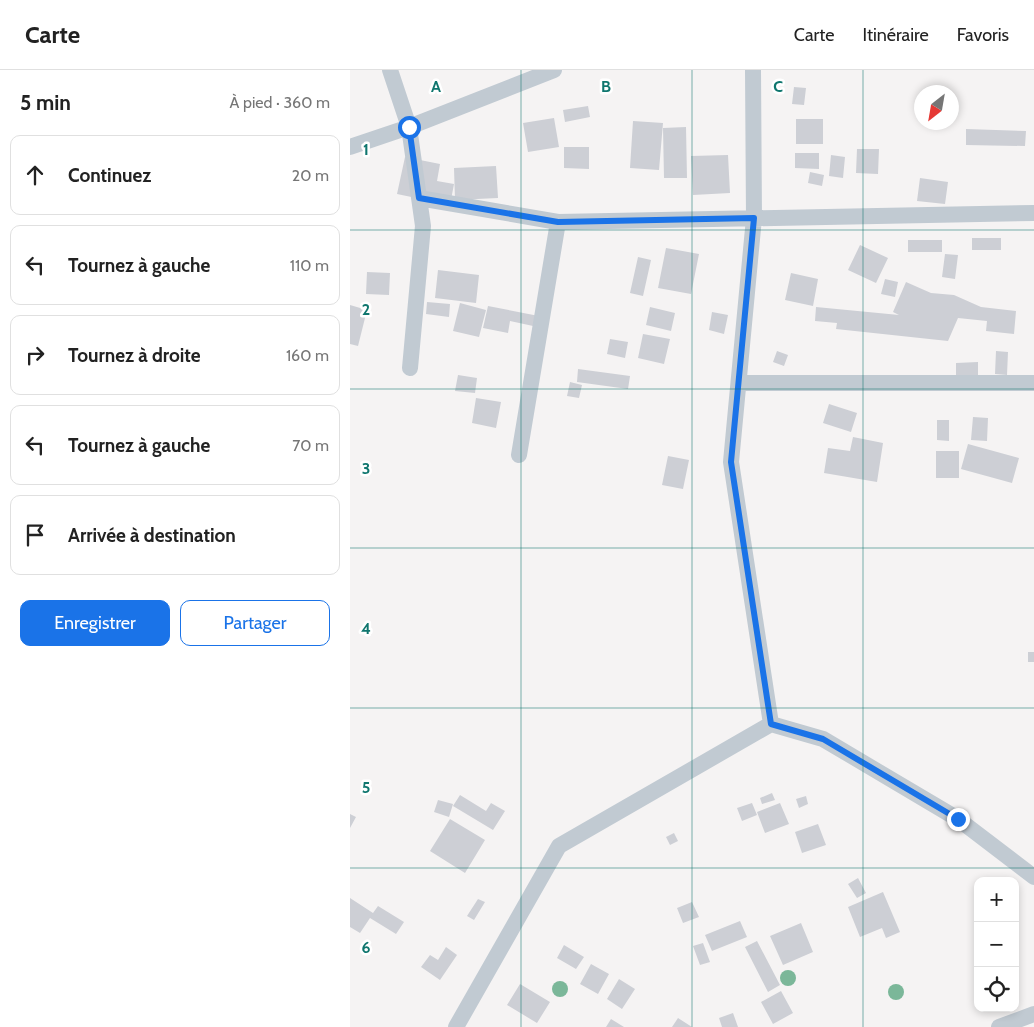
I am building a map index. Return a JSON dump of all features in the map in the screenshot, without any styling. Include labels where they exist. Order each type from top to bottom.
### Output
[{"type":"street","points":[[390,70],[409,127],[423,226],[410,368]]},
{"type":"street","points":[[350,147],[409,127],[554,70]]},
{"type":"street","points":[[753,70],[754,218],[731,462],[771,724]]},
{"type":"street","points":[[419,198],[558,222],[1034,213]]},
{"type":"street","points":[[519,455],[558,222]]},
{"type":"street","points":[[739,383],[1034,382]]},
{"type":"street","points":[[456,1027],[559,846],[771,724],[823,739],[958,819],[1034,877]]},
{"type":"street","points":[[999,1027],[1034,1014]]},
{"type":"building","points":[[794,87],[806,88],[804,105],[792,104]]},
{"type":"building","points":[[588,106],[590,117],[565,122],[563,110]]},
{"type":"building","points":[[554,118],[559,147],[528,152],[523,123]]},
{"type":"building","points":[[796,119],[823,119],[823,144],[796,144]]},
{"type":"building","points":[[633,121],[663,123],[659,170],[630,168]]},
{"type":"building","points":[[686,127],[687,178],[664,178],[663,128]]},
{"type":"building","points":[[966,129],[1026,131],[1025,146],[966,145]]},
{"type":"building","points":[[564,147],[589,147],[589,169],[564,168]]},
{"type":"building","points":[[857,149],[879,149],[878,174],[856,173]]},
{"type":"building","points":[[795,153],[819,153],[819,169],[795,168]]},
{"type":"building","points":[[728,155],[730,193],[693,195],[691,156]]},
{"type":"building","points":[[831,155],[845,157],[843,178],[829,176]]},
{"type":"building","points":[[405,157],[440,164],[437,181],[454,184],[450,205],[397,194]]},
{"type":"building","points":[[496,166],[498,198],[455,200],[454,168]]},
{"type":"building","points":[[810,172],[824,175],[822,186],[808,183]]},
{"type":"building","points":[[920,178],[948,182],[945,204],[917,201]]},
{"type":"building","points":[[972,238],[1001,238],[1001,250],[972,250]]},
{"type":"building","points":[[908,240],[942,240],[942,252],[908,252]]},
{"type":"building","points":[[860,245],[888,258],[876,283],[848,270]]},
{"type":"building","points":[[666,248],[699,254],[691,294],[658,288]]},
{"type":"building","points":[[945,254],[958,255],[955,279],[942,277]]},
{"type":"building","points":[[638,257],[651,260],[643,296],[630,293]]},
{"type":"building","points":[[438,270],[479,275],[476,303],[435,298]]},
{"type":"building","points":[[367,272],[390,273],[389,295],[366,294]]},
{"type":"building","points":[[791,273],[818,279],[813,306],[785,300]]},
{"type":"building","points":[[885,279],[898,282],[895,297],[881,294]]},
{"type":"building","points":[[906,282],[931,293],[954,295],[981,307],[1016,311],[1014,334],[986,331],[987,321],[958,318],[948,341],[836,329],[837,323],[815,321],[816,307],[899,315],[893,312]]},
{"type":"building","points":[[427,302],[450,304],[449,317],[426,314]]},
{"type":"building","points":[[460,303],[486,310],[479,337],[453,331]]},
{"type":"building","points":[[350,305],[367,310],[358,346],[350,344]]},
{"type":"building","points":[[488,306],[549,318],[547,329],[510,321],[508,333],[483,328]]},
{"type":"building","points":[[650,307],[675,313],[671,331],[646,325]]},
{"type":"building","points":[[712,312],[728,315],[724,334],[709,330]]},
{"type":"building","points":[[643,334],[670,339],[664,364],[638,358]]},
{"type":"building","points":[[610,339],[628,342],[625,358],[607,354]]},
{"type":"building","points":[[777,351],[788,355],[784,366],[773,362]]},
{"type":"building","points":[[996,351],[1008,352],[1007,375],[995,374]]},
{"type":"building","points":[[978,362],[978,375],[956,376],[956,363]]},
{"type":"building","points":[[578,369],[630,376],[628,389],[577,382]]},
{"type":"building","points":[[458,375],[477,378],[475,393],[455,391]]},
{"type":"building","points":[[570,382],[582,385],[579,398],[567,396]]},
{"type":"building","points":[[476,398],[501,402],[496,428],[472,423]]},
{"type":"building","points":[[829,404],[857,413],[851,432],[823,423]]},
{"type":"building","points":[[973,417],[988,418],[987,441],[971,440]]},
{"type":"building","points":[[937,420],[949,420],[949,441],[937,440]]},
{"type":"building","points":[[853,437],[883,443],[877,482],[824,473],[828,448],[850,451]]},
{"type":"building","points":[[968,444],[1019,458],[1012,483],[961,469]]},
{"type":"building","points":[[936,451],[959,451],[959,478],[936,478]]},
{"type":"building","points":[[668,456],[689,460],[683,489],[662,485]]},
{"type":"building","points":[[1028,652],[1034,652],[1034,662],[1028,662]]},
{"type":"building","points":[[772,793],[775,800],[762,804],[760,798]]},
{"type":"building","points":[[460,795],[486,811],[491,803],[505,811],[493,830],[453,806]]},
{"type":"building","points":[[806,796],[808,804],[799,808],[796,799]]},
{"type":"building","points":[[438,800],[453,804],[449,817],[434,812]]},
{"type":"building","points":[[752,803],[757,815],[742,821],[737,808]]},
{"type":"building","points":[[780,803],[789,824],[765,833],[757,812]]},
{"type":"building","points":[[350,814],[356,817],[350,828]]},
{"type":"building","points":[[450,819],[485,840],[465,873],[430,851]]},
{"type":"building","points":[[818,824],[826,845],[802,853],[795,832]]},
{"type":"building","points":[[674,833],[678,841],[670,845],[666,837]]},
{"type":"building","points":[[858,878],[866,893],[857,898],[848,884]]},
{"type":"building","points":[[883,892],[900,932],[886,938],[882,928],[860,937],[848,907]]},
{"type":"building","points":[[350,898],[373,913],[378,906],[404,922],[396,934],[370,918],[360,933],[350,927]]},
{"type":"building","points":[[478,899],[485,902],[474,920],[467,916]]},
{"type":"building","points":[[692,902],[699,917],[683,923],[677,908]]},
{"type":"building","points":[[740,921],[747,937],[712,951],[705,935]]},
{"type":"building","points":[[801,923],[813,952],[783,965],[770,936]]},
{"type":"building","points":[[757,941],[780,985],[768,992],[745,947]]},
{"type":"building","points":[[703,943],[710,962],[700,965],[693,946]]},
{"type":"building","points":[[564,945],[584,957],[576,969],[557,958]]},
{"type":"building","points":[[446,947],[457,955],[440,980],[421,967],[430,955],[438,960]]},
{"type":"building","points":[[591,964],[609,974],[598,994],[580,984]]},
{"type":"building","points":[[619,979],[635,989],[622,1009],[607,999]]},
{"type":"building","points":[[520,984],[550,1002],[537,1023],[507,1005]]},
{"type":"building","points":[[781,991],[793,1013],[773,1024],[761,1002]]},
{"type":"building","points":[[733,1013],[738,1027],[722,1027],[719,1018]]},
{"type":"building","points":[[678,1018],[692,1027],[672,1027]]},
{"type":"building","points":[[611,1019],[624,1027],[606,1027]]},
{"type":"route","points":[[409,127],[419,198],[558,222],[754,218],[731,462],[771,724],[823,739],[958,819]]}]
